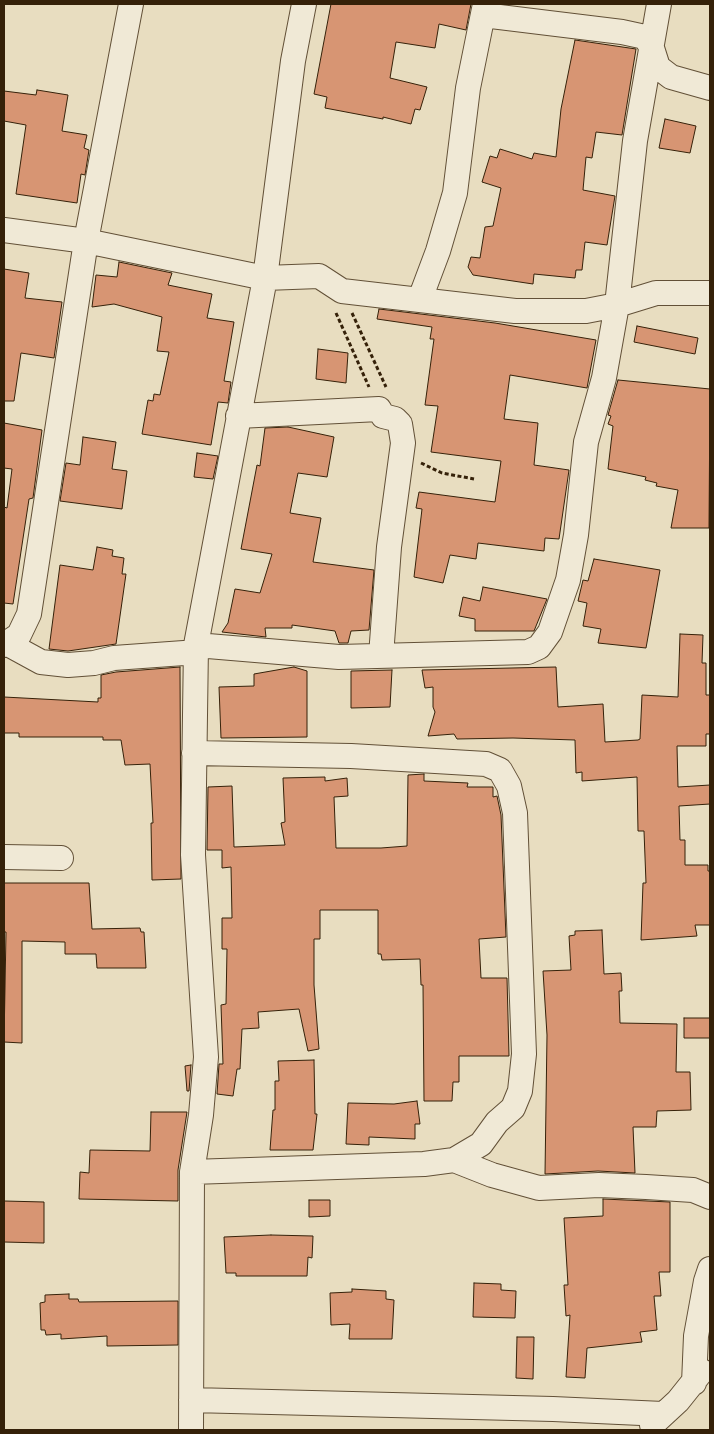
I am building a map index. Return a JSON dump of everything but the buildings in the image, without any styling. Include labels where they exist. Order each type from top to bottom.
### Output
[{"type":"street","points":[[130,4],[86,241],[29,614],[19,635],[6,645],[41,662],[68,665],[94,663],[114,658],[197,648],[339,658],[528,652],[539,648],[550,632],[568,580],[576,535],[586,442],[604,378],[617,305],[635,140],[659,4]]},
{"type":"street","points":[[191,1430],[192,1172],[201,1115],[206,1057],[193,855],[197,648],[238,416],[265,278],[293,61],[304,4]]},
{"type":"street","points":[[420,300],[438,251],[455,193],[468,88],[484,9],[645,37],[652,48],[658,67],[671,77],[710,88]]},
{"type":"street","points":[[4,230],[86,241],[265,278],[319,276],[342,291],[515,311],[561,313],[617,305],[656,293],[710,293]]},
{"type":"street","points":[[238,416],[378,409],[383,416],[395,419],[400,424],[403,443],[389,547],[381,656]]},
{"type":"street","points":[[192,1172],[424,1164],[454,1160],[482,1144],[497,1122],[514,1108],[524,1070],[515,813],[509,786],[500,770],[486,764],[351,756],[194,753]]},
{"type":"street","points":[[4,857],[61,858]]},
{"type":"street","points":[[454,1160],[492,1175],[539,1188],[599,1185],[646,1186],[693,1190],[710,1197]]},
{"type":"street","points":[[694,1383],[696,1336],[710,1269]]},
{"type":"street","points":[[191,1400],[553,1409],[655,1422],[694,1383],[710,1359]]},
{"type":"path","points":[[342,291],[390,396],[395,419]]}]
